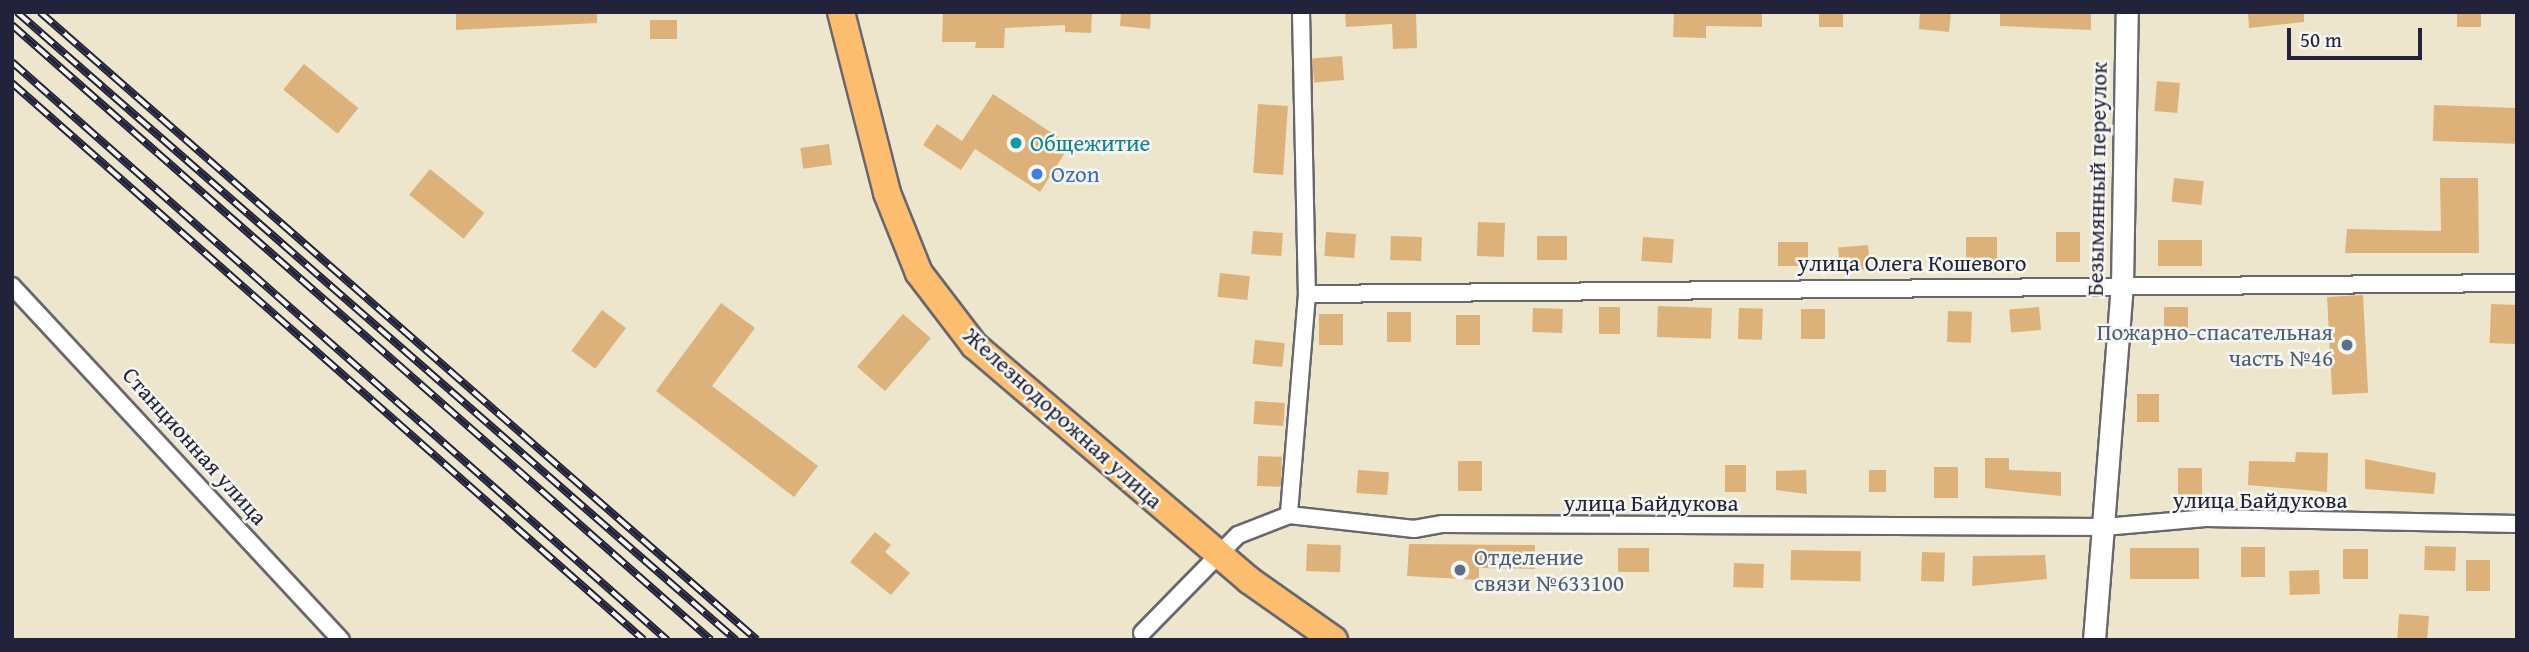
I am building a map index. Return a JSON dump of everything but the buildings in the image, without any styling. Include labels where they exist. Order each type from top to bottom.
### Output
[{"type":"main road","name":"Железнодорожная улица","points":[[841,12],[887,193],[919,273],[974,345],[1217,552],[1335,640]]},
{"type":"street","points":[[1142,633],[1217,552],[1238,535],[1289,515],[1307,294],[1301,12]]},
{"type":"street","name":"Безымянный переулок","points":[[2094,640],[2122,285],[2127,12]]},
{"type":"street","name":"улица Олега Кошевого","points":[[1307,294],[2517,283]]},
{"type":"street","name":"Станционная улица","points":[[12,286],[341,640]]},
{"type":"street","name":"улица Байдукова","points":[[1289,515],[1414,529],[1443,524],[2104,527],[2206,518],[2517,524]]},
{"type":"railway","points":[[17,12],[736,640]]},
{"type":"railway","points":[[40,12],[757,640]]},
{"type":"railway","points":[[12,25],[711,640]]},
{"type":"railway","points":[[12,62],[667,640]]},
{"type":"railway","points":[[12,83],[644,640]]},
{"type":"place","name":"Общежитие","points":[[1016,143]]},
{"type":"place","name":"Ozon","points":[[1037,174]]},
{"type":"place","name":"Пожарно-спасательная часть №46","points":[[2347,345]]},
{"type":"place","name":"Отделение связи №633100","points":[[1460,570]]}]
